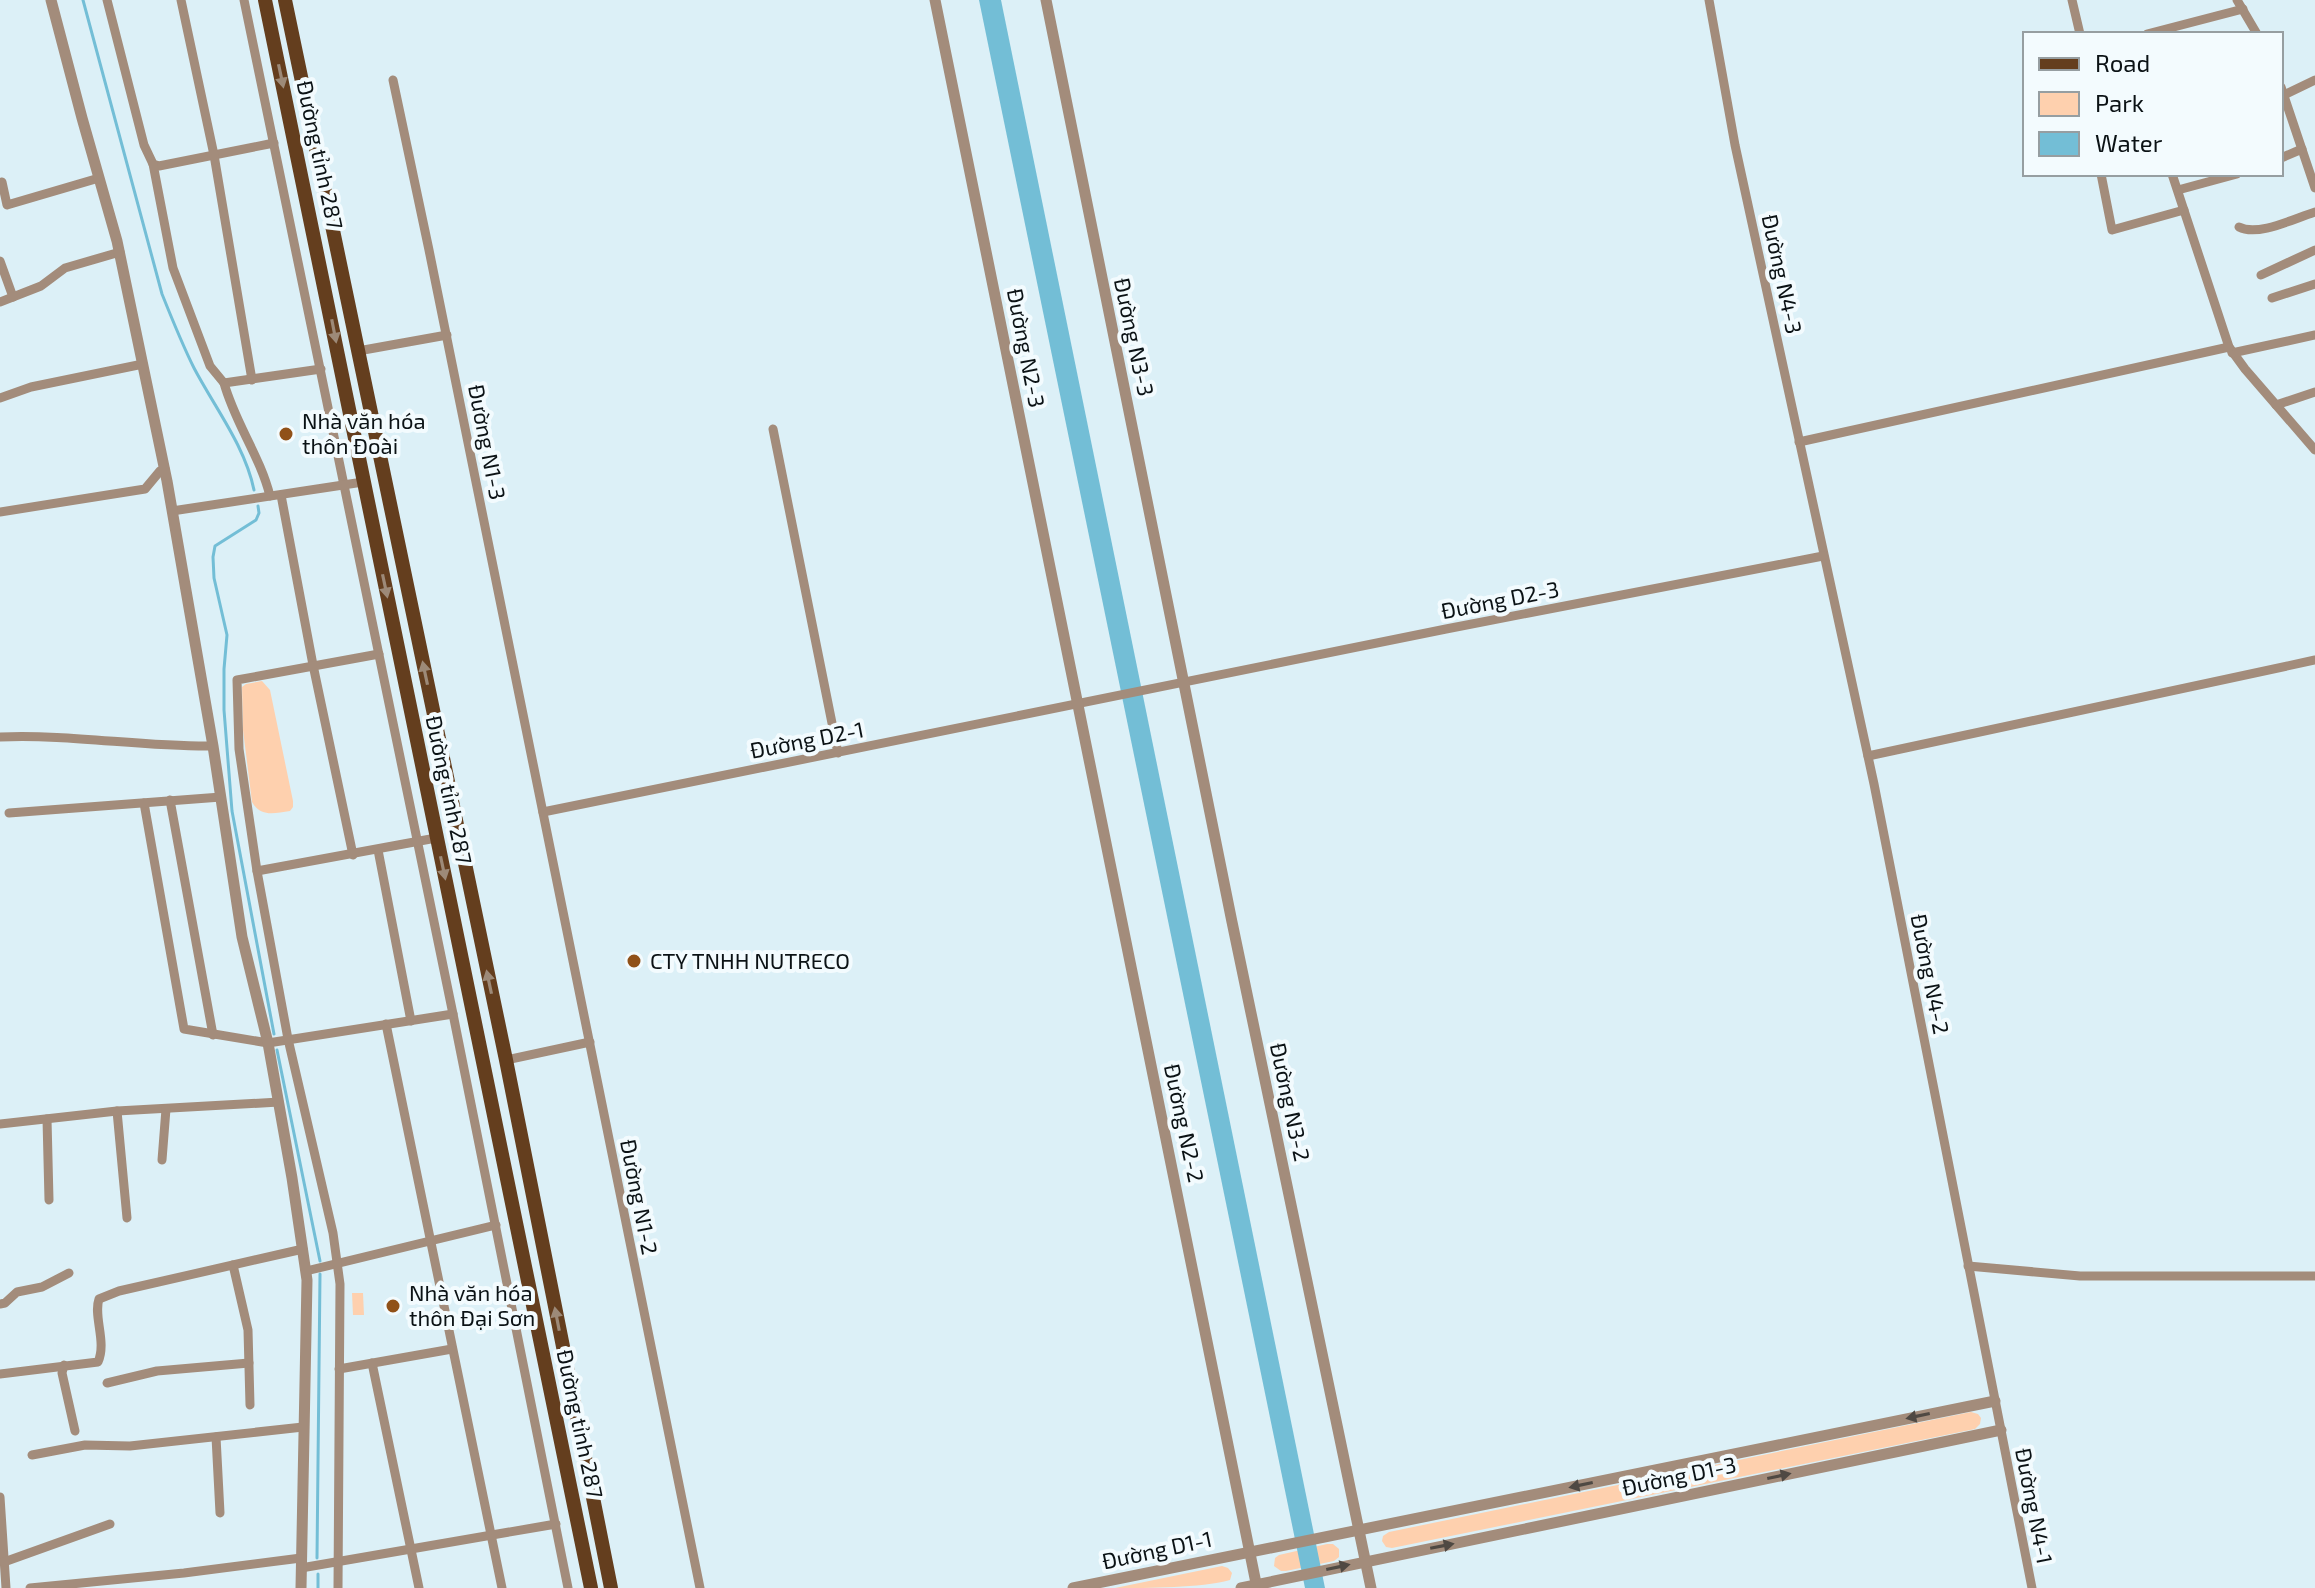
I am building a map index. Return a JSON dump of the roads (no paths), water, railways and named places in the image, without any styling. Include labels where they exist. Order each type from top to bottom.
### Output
[{"type":"main road","name":"Đường tỉnh 287","points":[[265,0],[591,1588]]},
{"type":"main road","name":"Đường tỉnh 287","points":[[285,0],[506,1060],[611,1588]]},
{"type":"main road","points":[[474,1013],[495,1009]]},
{"type":"street","points":[[51,0],[120,252],[165,469],[242,937],[268,1043],[303,1249],[306,1271],[301,1588]]},
{"type":"street","points":[[107,0],[144,145],[153,164],[173,268],[210,366],[224,383],[264,474],[270,496]]},
{"type":"street","points":[[181,0],[214,155],[252,380]]},
{"type":"street","points":[[244,0],[568,1588]]},
{"type":"street","name":"Đường N2-3","points":[[935,0],[1078,704]]},
{"type":"street","name":"Đường N3-3","points":[[1046,0],[1184,682]]},
{"type":"street","name":"Đường N4-3","points":[[1709,0],[1735,145],[1823,556]]},
{"type":"street","points":[[2072,0],[2080,32]]},
{"type":"street","points":[[2153,32],[2240,4],[2256,32]]},
{"type":"street","name":"Đường N1-3","points":[[393,80],[543,812]]},
{"type":"street","points":[[2315,80],[2283,91],[2315,188]]},
{"type":"street","points":[[153,164],[159,166],[274,143]]},
{"type":"street","points":[[2283,157],[2302,149]]},
{"type":"street","points":[[2101,176],[2112,230],[2184,210]]},
{"type":"street","points":[[2173,176],[2230,350],[2315,450]]},
{"type":"street","points":[[2178,190],[2230,176]]},
{"type":"street","points":[[2,182],[7,205],[99,178]]},
{"type":"street","points":[[2239,227],[2247,232],[2315,212]]},
{"type":"street","points":[[2261,275],[2315,250]]},
{"type":"street","points":[[0,302],[41,286],[65,268],[120,252]]},
{"type":"street","points":[[0,261],[13,297]]},
{"type":"street","points":[[2272,298],[2315,284]]},
{"type":"street","points":[[358,351],[447,335]]},
{"type":"street","points":[[1799,442],[2230,350],[2315,335]]},
{"type":"street","points":[[0,398],[31,387],[143,364]]},
{"type":"street","points":[[224,383],[321,369]]},
{"type":"street","points":[[2276,405],[2315,392]]},
{"type":"street","points":[[773,429],[838,753]]},
{"type":"street","points":[[0,512],[145,489],[165,469]]},
{"type":"street","points":[[172,511],[363,482]]},
{"type":"street","points":[[281,495],[353,855]]},
{"type":"street","name":"Đường D2-3","points":[[1078,704],[1823,556]]},
{"type":"street","name":"Đường N4-2","points":[[1823,556],[1868,756],[1995,1401]]},
{"type":"street","points":[[338,1588],[340,1284],[333,1233],[288,1039],[257,871],[239,749],[237,680],[379,654]]},
{"type":"street","points":[[1868,756],[2315,660]]},
{"type":"street","name":"Đường N3-2","points":[[1184,682],[1371,1588]]},
{"type":"street","name":"Đường D2-1","points":[[543,812],[1078,704]]},
{"type":"street","name":"Đường N2-2","points":[[1078,704],[1256,1587]]},
{"type":"street","points":[[0,737],[213,746]]},
{"type":"street","points":[[9,813],[221,797]]},
{"type":"street","points":[[170,800],[213,1035]]},
{"type":"street","points":[[144,803],[184,1029],[268,1043],[453,1014]]},
{"type":"street","name":"Đường N1-2","points":[[543,812],[700,1588]]},
{"type":"street","points":[[257,871],[436,838]]},
{"type":"street","points":[[378,850],[411,1021]]},
{"type":"street","points":[[386,1024],[502,1588]]},
{"type":"street","points":[[506,1060],[590,1042]]},
{"type":"street","points":[[0,1124],[117,1111],[279,1102]]},
{"type":"street","points":[[162,1160],[166,1109]]},
{"type":"street","points":[[117,1111],[127,1218]]},
{"type":"street","points":[[47,1119],[49,1200]]},
{"type":"street","points":[[306,1271],[496,1225]]},
{"type":"street","points":[[0,1374],[98,1362],[101,1355],[100,1320],[96,1304],[99,1299],[119,1291],[303,1249]]},
{"type":"street","points":[[233,1265],[248,1330],[250,1405]]},
{"type":"street","points":[[1968,1266],[2080,1276],[2315,1276]]},
{"type":"street","points":[[0,1304],[17,1292],[42,1287],[69,1273]]},
{"type":"street","points":[[339,1369],[452,1349]]},
{"type":"street","points":[[107,1383],[157,1371],[249,1363]]},
{"type":"street","points":[[372,1363],[419,1588]]},
{"type":"street","points":[[64,1365],[62,1373],[75,1431]]},
{"type":"street","name":"Đường D1-3","points":[[1250,1551],[1995,1401]]},
{"type":"street","name":"Đường N4-1","points":[[1995,1401],[2032,1588]]},
{"type":"street","points":[[32,1455],[85,1445],[130,1446],[303,1427]]},
{"type":"street","name":"Đường D1-3","points":[[1256,1587],[1366,1561],[2001,1430]]},
{"type":"street","points":[[216,1437],[220,1513]]},
{"type":"street","points":[[0,1497],[6,1588]]},
{"type":"street","points":[[4,1562],[110,1524]]},
{"type":"street","points":[[30,1588],[119,1584],[140,1577],[301,1563],[338,1563],[556,1524]]},
{"type":"street","name":"Đường D1-1","points":[[1073,1588],[1250,1551]]},
{"type":"street","points":[[140,1577],[145,1588]]},
{"type":"street","points":[[1241,1588],[1256,1587]]},
{"type":"water","points":[[979,0],[1001,0],[1325,1588],[1305,1588]]},
{"type":"waterway","points":[[83,0],[162,294],[194,368],[237,443],[254,490]]},
{"type":"waterway","points":[[258,506],[256,520],[215,546],[213,557],[214,578],[227,635],[224,710],[232,811],[274,1034]]},
{"type":"waterway","points":[[277,1050],[320,1261]]},
{"type":"waterway","points":[[317,1558],[320,1274]]},
{"type":"waterway","points":[[318,1574],[318,1588]]},
{"type":"place","name":"Nhà văn hóa thôn Đoài","points":[[286,434]]},
{"type":"place","name":"CTY TNHH NUTRECO","points":[[634,961]]},
{"type":"place","name":"Nhà văn hóa thôn Đại Sơn","points":[[393,1306]]}]
